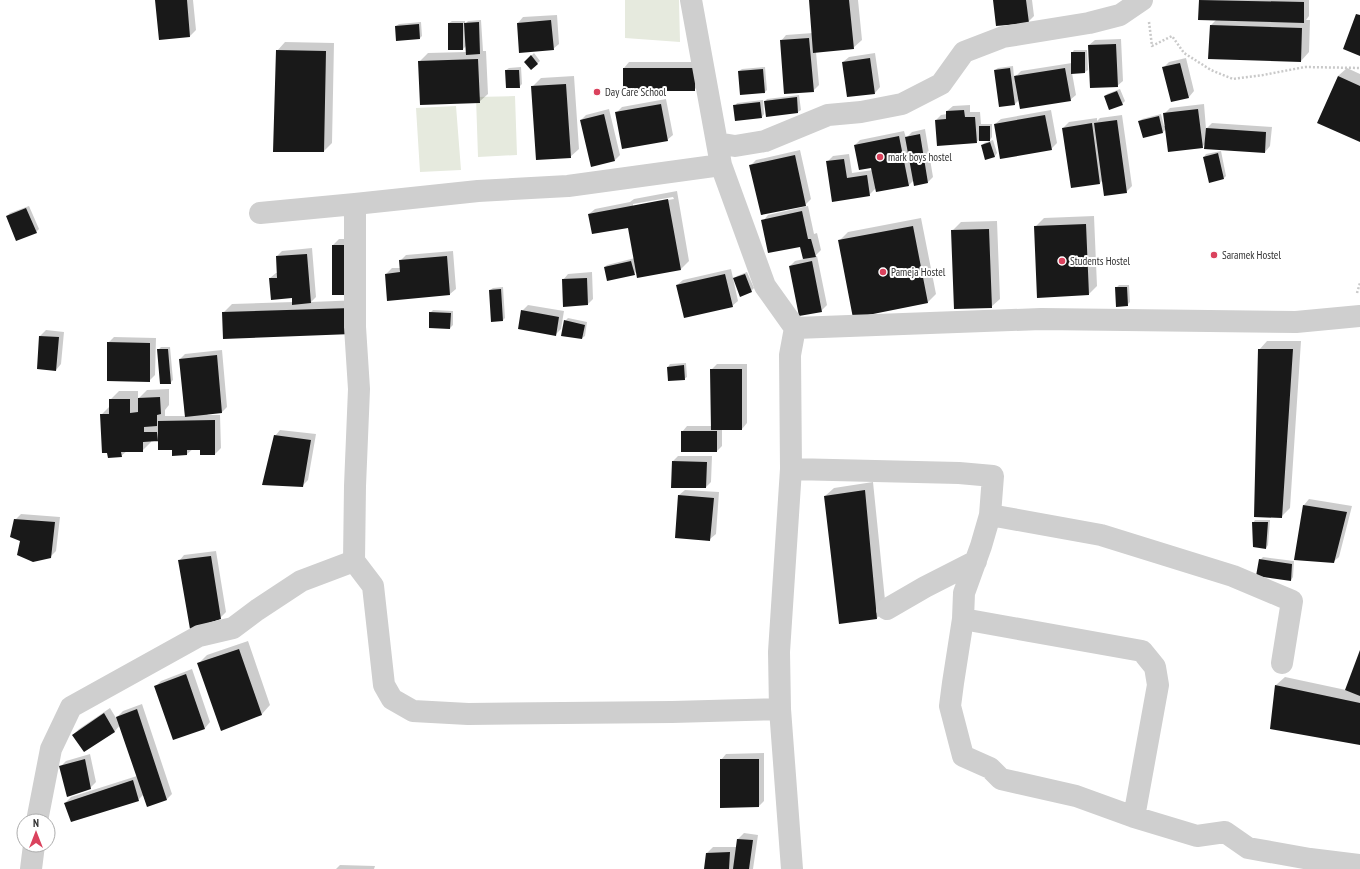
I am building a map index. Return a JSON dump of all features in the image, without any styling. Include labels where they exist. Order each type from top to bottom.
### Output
[{"type":"street","points":[[691,0],[721,165],[765,286],[795,328],[790,355],[791,469],[779,652],[780,709],[792,869]]},
{"type":"street","points":[[717,143],[735,146],[765,141],[828,115],[861,112],[902,104],[941,84],[964,52],[1003,37],[1082,24],[1145,8]]},
{"type":"street","points":[[260,213],[478,191],[568,186],[721,165]]},
{"type":"street","points":[[356,204],[355,327],[359,389],[354,561],[373,586],[384,685],[392,699],[414,711],[468,714],[672,712],[780,709]]},
{"type":"street","points":[[795,328],[1041,319],[1296,322],[1360,316]]},
{"type":"street","points":[[791,469],[959,473],[993,476],[990,515],[976,561],[964,593],[963,619],[950,706],[963,756],[990,768],[1001,779],[1076,796],[1134,817],[1197,836],[1225,832],[1248,848],[1310,859],[1360,865]]},
{"type":"street","points":[[990,515],[1101,535],[1232,576],[1292,601],[1282,663]]},
{"type":"street","points":[[39,813],[51,749],[71,707],[199,636],[233,628],[301,581],[354,561]]},
{"type":"street","points":[[887,609],[925,586],[976,561]]},
{"type":"street","points":[[963,619],[1142,651],[1155,667],[1158,685],[1134,817]]},
{"type":"street","points":[[31,869],[33,853]]},
{"type":"path","points":[[1145,8],[1152,46],[1172,36],[1184,53],[1211,70],[1233,79],[1304,67],[1360,68]]},
{"type":"shaded area","points":[[625,0],[679,0],[680,42],[625,38]]},
{"type":"shaded area","points":[[515,96],[517,155],[478,157],[476,97]]},
{"type":"shaded area","points":[[456,106],[461,170],[420,172],[416,108]]},
{"type":"building","points":[[155,0],[187,0],[190,37],[159,40]]},
{"type":"building","points":[[809,0],[849,0],[854,49],[813,53]]},
{"type":"building","points":[[993,0],[1026,0],[1029,23],[996,26]]},
{"type":"building","points":[[1199,0],[1304,2],[1304,23],[1198,20]]},
{"type":"building","points":[[1356,14],[1360,15],[1360,56],[1343,49]]},
{"type":"building","points":[[551,20],[554,50],[519,53],[517,23]]},
{"type":"building","points":[[479,22],[480,54],[466,55],[464,23]]},
{"type":"building","points":[[448,23],[463,23],[463,50],[448,50]]},
{"type":"building","points":[[419,24],[420,39],[396,41],[395,26]]},
{"type":"building","points":[[1210,25],[1302,28],[1301,62],[1208,59]]},
{"type":"building","points":[[809,38],[814,92],[784,94],[780,40]]},
{"type":"building","points":[[1116,44],[1118,87],[1090,88],[1088,45]]},
{"type":"building","points":[[276,50],[326,51],[324,152],[273,152]]},
{"type":"building","points":[[1071,52],[1085,52],[1085,73],[1071,74]]},
{"type":"building","points":[[531,55],[538,64],[531,70],[524,62]]},
{"type":"building","points":[[870,58],[875,94],[847,97],[842,62]]},
{"type":"building","points":[[478,59],[480,103],[420,105],[418,61]]},
{"type":"building","points":[[1180,63],[1189,98],[1171,102],[1162,67]]},
{"type":"building","points":[[623,68],[695,68],[695,91],[623,91]]},
{"type":"building","points":[[1010,68],[1015,105],[999,107],[994,70]]},
{"type":"building","points":[[1065,68],[1071,101],[1020,109],[1014,76]]},
{"type":"building","points":[[763,69],[765,93],[740,95],[738,71]]},
{"type":"building","points":[[505,70],[519,70],[520,88],[506,88]]},
{"type":"building","points":[[1338,76],[1360,86],[1360,142],[1317,123]]},
{"type":"building","points":[[566,84],[571,158],[536,160],[531,86]]},
{"type":"building","points":[[1117,91],[1123,105],[1109,110],[1104,96]]},
{"type":"building","points":[[797,97],[798,113],[766,117],[764,101]]},
{"type":"building","points":[[760,102],[762,118],[735,121],[733,105]]},
{"type":"building","points":[[661,104],[668,141],[622,149],[615,112]]},
{"type":"building","points":[[1198,109],[1203,148],[1168,152],[1163,113]]},
{"type":"building","points":[[964,110],[965,117],[975,117],[977,143],[937,146],[935,120],[946,119],[946,111]]},
{"type":"building","points":[[604,114],[615,161],[591,167],[580,120]]},
{"type":"building","points":[[1045,115],[1052,150],[1000,159],[994,124]]},
{"type":"building","points":[[1159,116],[1163,133],[1143,138],[1138,121]]},
{"type":"building","points":[[1117,120],[1127,193],[1104,196],[1094,123]]},
{"type":"building","points":[[1092,123],[1100,184],[1071,188],[1062,128]]},
{"type":"building","points":[[979,126],[990,126],[990,141],[979,141]]},
{"type":"building","points":[[1206,128],[1266,132],[1265,153],[1204,149]]},
{"type":"building","points":[[920,134],[928,183],[914,186],[905,137]]},
{"type":"building","name":"mark boys hostel","points":[[899,136],[909,186],[876,192],[871,168],[859,170],[854,145]]},
{"type":"building","points":[[990,142],[995,157],[985,160],[981,145]]},
{"type":"building","points":[[1218,153],[1224,179],[1209,183],[1203,157]]},
{"type":"building","points":[[795,155],[806,206],[761,215],[749,165]]},
{"type":"building","points":[[844,159],[847,178],[867,175],[870,196],[832,202],[826,161]]},
{"type":"building","points":[[668,199],[681,270],[637,278],[628,228],[592,234],[588,214]]},
{"type":"building","points":[[26,208],[37,233],[16,241],[6,216]]},
{"type":"building","points":[[802,211],[808,239],[811,239],[816,257],[803,259],[800,247],[768,253],[761,220]]},
{"type":"building","name":"Students Hostel","points":[[1086,224],[1089,295],[1037,298],[1034,226]]},
{"type":"building","name":"Pameja Hostel","points":[[913,226],[928,303],[853,318],[838,240]]},
{"type":"building","points":[[989,229],[992,308],[954,309],[951,230]]},
{"type":"building","points":[[332,245],[352,245],[352,295],[332,295]]},
{"type":"building","points":[[307,254],[311,303],[292,305],[292,298],[271,300],[269,278],[277,278],[276,256]]},
{"type":"building","points":[[447,256],[450,295],[387,301],[385,274],[400,272],[399,260]]},
{"type":"building","points":[[631,261],[635,275],[607,281],[604,267]]},
{"type":"building","points":[[812,261],[822,312],[799,316],[789,266]]},
{"type":"building","points":[[725,274],[733,307],[684,318],[676,285]]},
{"type":"building","points":[[745,274],[752,292],[740,297],[733,278]]},
{"type":"building","points":[[587,278],[588,305],[563,307],[562,279]]},
{"type":"building","points":[[1115,287],[1127,287],[1128,306],[1116,307]]},
{"type":"building","points":[[501,289],[503,321],[491,322],[489,290]]},
{"type":"building","points":[[352,308],[352,334],[223,339],[222,312]]},
{"type":"building","points":[[521,310],[559,317],[556,336],[518,329]]},
{"type":"building","points":[[429,312],[451,313],[450,329],[429,328]]},
{"type":"building","points":[[564,320],[585,325],[582,339],[561,336]]},
{"type":"building","points":[[39,336],[59,337],[56,371],[37,369]]},
{"type":"building","points":[[107,342],[150,343],[150,382],[107,381]]},
{"type":"building","points":[[157,349],[168,349],[171,384],[160,384]]},
{"type":"building","points":[[1258,349],[1293,349],[1282,518],[1254,517]]},
{"type":"building","points":[[217,355],[222,413],[185,417],[179,359]]},
{"type":"building","points":[[684,365],[685,380],[668,381],[667,367]]},
{"type":"building","points":[[710,369],[742,369],[742,430],[711,430]]},
{"type":"building","points":[[160,397],[161,414],[157,415],[157,426],[144,427],[144,432],[157,432],[158,441],[143,442],[143,452],[121,452],[122,457],[108,458],[107,453],[102,453],[100,414],[109,414],[109,399],[130,399],[130,413],[138,412],[138,398]]},
{"type":"building","points":[[215,420],[215,455],[200,455],[200,450],[187,450],[187,455],[172,456],[172,450],[158,450],[158,421]]},
{"type":"building","points":[[681,431],[717,431],[717,452],[681,452]]},
{"type":"building","points":[[274,435],[311,440],[303,487],[262,485]]},
{"type":"building","points":[[672,461],[707,462],[706,488],[671,488]]},
{"type":"building","points":[[865,490],[877,619],[839,624],[824,496]]},
{"type":"building","points":[[678,495],[714,498],[710,541],[675,538]]},
{"type":"building","points":[[1303,505],[1347,512],[1334,563],[1294,560]]},
{"type":"building","points":[[14,519],[55,522],[51,558],[33,562],[17,555],[20,541],[10,537]]},
{"type":"building","points":[[1252,522],[1268,522],[1266,549],[1253,547]]},
{"type":"building","points":[[211,556],[221,619],[190,629],[178,560]]},
{"type":"building","points":[[1259,559],[1292,564],[1291,581],[1256,576]]},
{"type":"building","points":[[239,649],[262,715],[221,731],[197,663]]},
{"type":"building","points":[[1360,650],[1360,696],[1345,690]]},
{"type":"building","points":[[186,674],[205,729],[173,740],[154,686]]},
{"type":"building","points":[[1275,685],[1360,703],[1360,745],[1270,729]]},
{"type":"building","points":[[137,709],[167,800],[147,807],[116,717]]},
{"type":"building","points":[[104,713],[115,732],[84,752],[72,735]]},
{"type":"building","points":[[85,759],[91,789],[67,797],[59,766]]},
{"type":"building","points":[[720,759],[759,759],[759,807],[720,808]]},
{"type":"building","points":[[133,780],[139,801],[71,822],[64,803]]},
{"type":"building","points":[[737,839],[753,840],[749,869],[733,869]]},
{"type":"building","points":[[730,852],[729,869],[704,869],[706,853]]},
{"type":"place","name":"Day Care School","points":[[597,92]]},
{"type":"place","name":"mark boys hostel","points":[[880,157]]},
{"type":"place","name":"Saramek Hostel","points":[[1214,255]]},
{"type":"place","name":"Students Hostel","points":[[1062,261]]},
{"type":"place","name":"Pameja Hostel","points":[[883,272]]}]
